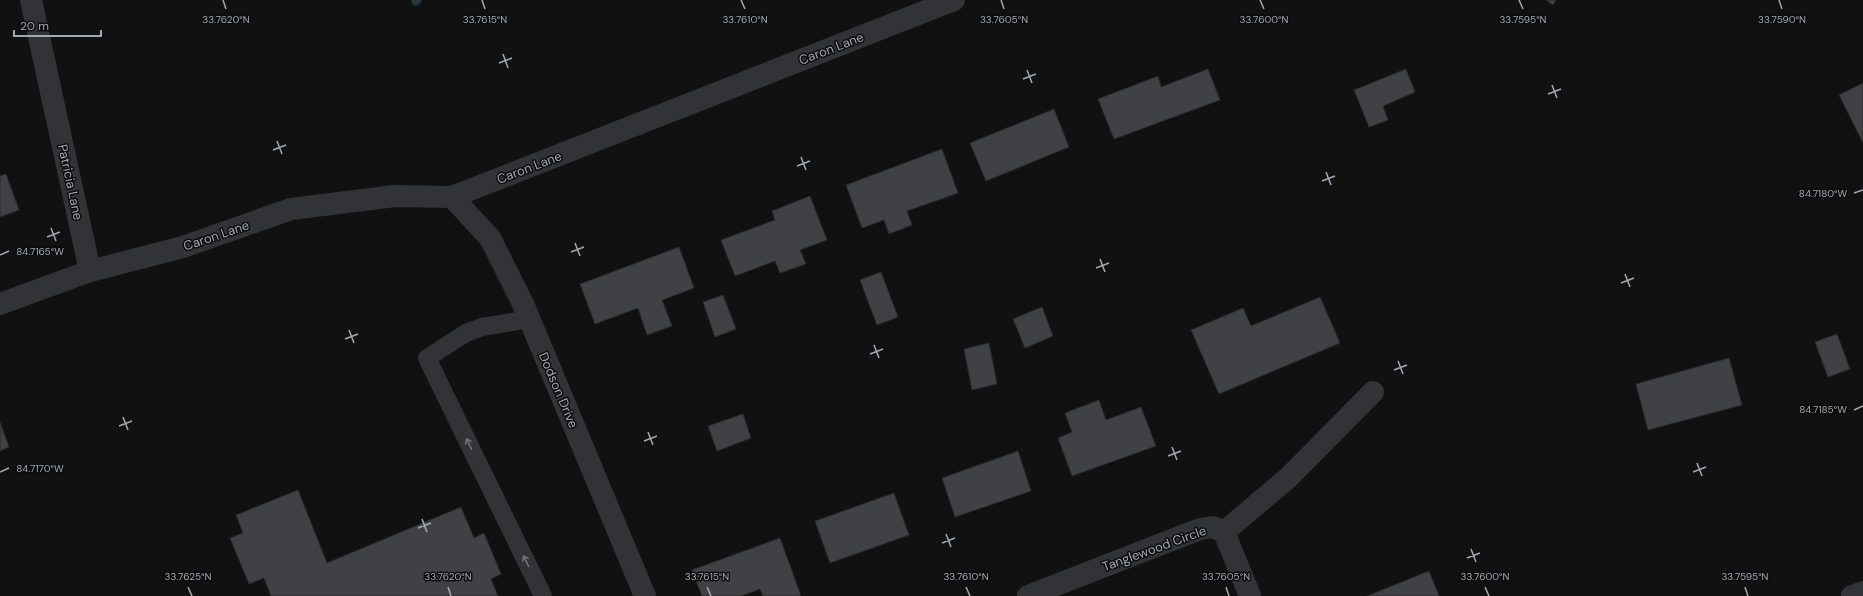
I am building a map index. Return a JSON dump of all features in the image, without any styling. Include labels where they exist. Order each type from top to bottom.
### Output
[{"type":"street","name":"Patricia Lane","points":[[31,0],[90,271]]},
{"type":"street","name":"Caron Lane","points":[[90,271],[182,247],[291,209],[395,196],[452,197],[954,0]]},
{"type":"street","name":"Dodson Drive","points":[[452,197],[490,238],[530,319],[645,596]]},
{"type":"street","points":[[0,304],[90,271]]},
{"type":"street","name":"Tanglewood Circle","points":[[1028,596],[1200,529],[1213,527],[1224,532],[1288,478],[1373,392]]},
{"type":"street","points":[[1224,532],[1250,596]]},
{"type":"street","points":[[1852,596],[1863,592]]},
{"type":"lane","points":[[530,319],[482,327],[471,331],[427,358],[543,596]]},
{"type":"building","points":[[1546,0],[1556,0],[1553,5]]},
{"type":"building","points":[[1208,69],[1220,100],[1114,139],[1098,99],[1158,76],[1161,87]]},
{"type":"building","points":[[1406,69],[1415,92],[1383,106],[1388,120],[1369,127],[1354,90]]},
{"type":"building","points":[[1863,83],[1863,143],[1839,95]]},
{"type":"building","points":[[1054,109],[1069,147],[986,181],[970,143]]},
{"type":"building","points":[[942,149],[958,193],[907,211],[912,225],[889,234],[884,220],[862,228],[846,185]]},
{"type":"building","points":[[6,174],[19,210],[0,217],[0,176]]},
{"type":"building","points":[[810,196],[827,240],[800,250],[806,264],[780,273],[775,261],[735,276],[721,240],[775,220],[772,211]]},
{"type":"building","points":[[679,247],[694,288],[662,300],[672,326],[647,335],[638,308],[595,324],[580,284]]},
{"type":"building","points":[[881,272],[898,317],[877,325],[860,280]]},
{"type":"building","points":[[723,295],[736,329],[715,337],[703,302]]},
{"type":"building","points":[[1320,297],[1340,343],[1219,394],[1191,330],[1243,308],[1251,326]]},
{"type":"building","points":[[1042,307],[1053,336],[1025,348],[1013,319]]},
{"type":"building","points":[[1837,334],[1850,369],[1828,377],[1815,342]]},
{"type":"building","points":[[989,343],[997,384],[972,390],[964,349]]},
{"type":"building","points":[[1729,358],[1742,405],[1648,430],[1636,384]]},
{"type":"building","points":[[1099,400],[1106,420],[1141,407],[1156,446],[1072,476],[1058,438],[1072,432],[1065,413]]},
{"type":"building","points":[[743,414],[751,438],[717,451],[708,426]]},
{"type":"building","points":[[0,422],[9,447],[0,451]]},
{"type":"building","points":[[1018,451],[1031,491],[955,517],[942,478]]},
{"type":"building","points":[[298,490],[327,563],[461,507],[474,538],[484,533],[501,574],[491,579],[498,596],[271,596],[264,578],[249,584],[230,538],[243,533],[236,515]]},
{"type":"building","points":[[894,493],[909,535],[830,563],[815,521]]},
{"type":"building","points":[[780,538],[801,596],[763,596],[760,589],[741,596],[702,596],[692,570]]},
{"type":"building","points":[[1429,571],[1439,596],[1367,596]]}]
